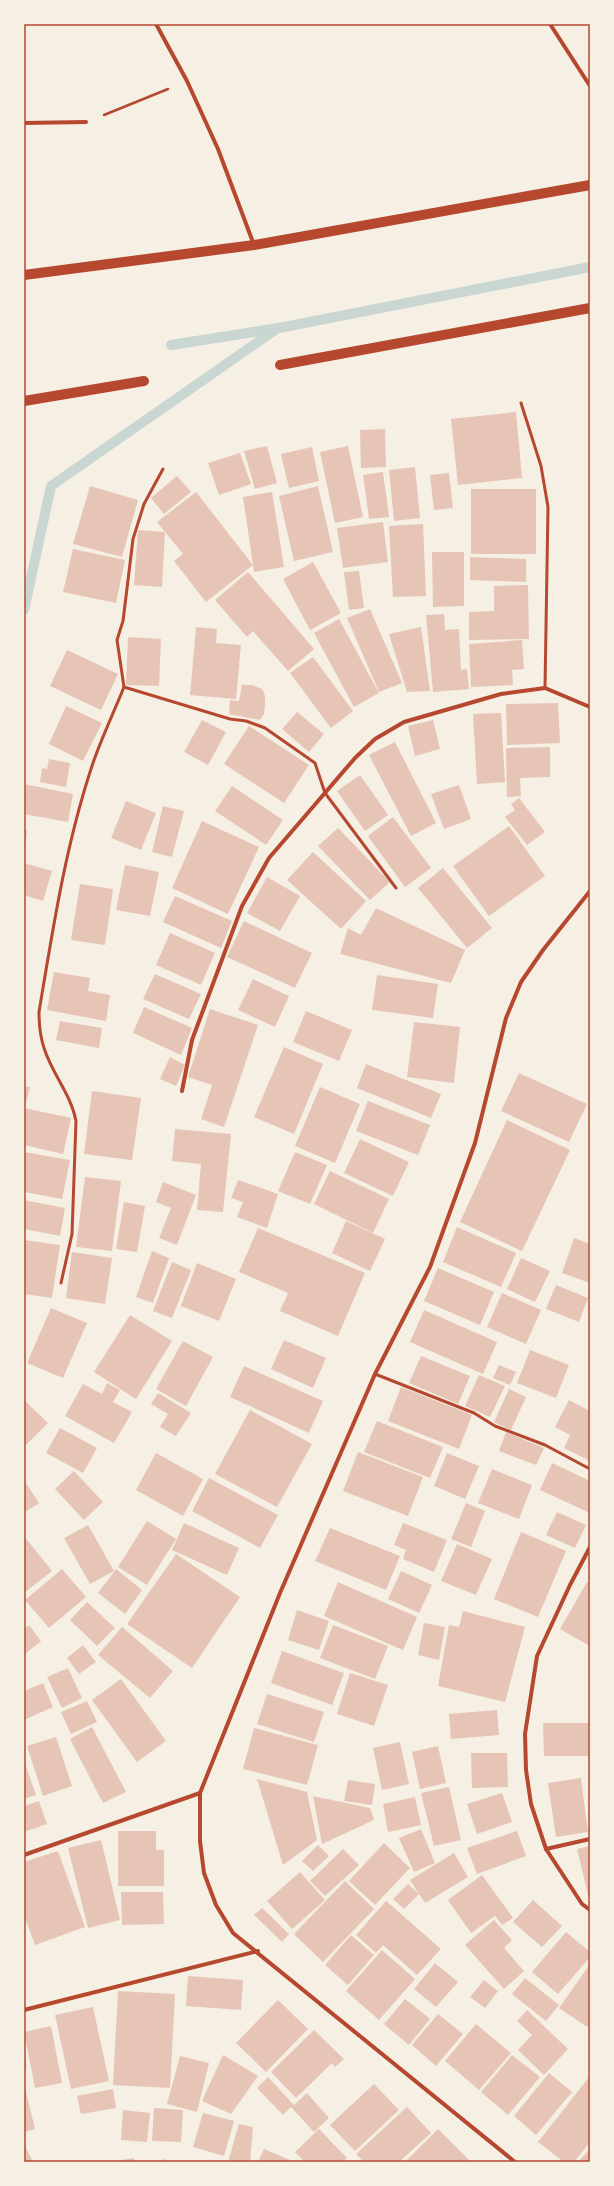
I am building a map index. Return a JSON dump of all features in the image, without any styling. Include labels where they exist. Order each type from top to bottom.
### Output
[{"type":"main road","points":[[24,275],[254,246],[590,185]]},
{"type":"main road","points":[[280,365],[590,308]]},
{"type":"main road","points":[[24,401],[144,381]]},
{"type":"street","points":[[156,24],[187,81],[218,149],[254,246]]},
{"type":"street","points":[[550,24],[590,86]]},
{"type":"street","points":[[24,123],[86,122]]},
{"type":"street","points":[[182,1091],[192,1040],[242,906],[269,858],[325,793],[375,739],[404,722],[501,694],[545,688],[590,707]]},
{"type":"street","points":[[515,2162],[258,1951],[233,1933],[216,1905],[204,1873],[201,1849],[200,1793],[280,1593],[375,1374],[430,1267],[475,1143],[506,1018],[521,982],[548,944],[590,891]]},
{"type":"street","points":[[590,1547],[570,1585],[537,1656],[525,1734],[526,1770],[531,1804],[546,1849],[582,1904],[590,1910]]},
{"type":"street","points":[[24,1855],[200,1793]]},
{"type":"street","points":[[546,1849],[590,1839]]},
{"type":"street","points":[[24,2010],[258,1951]]},
{"type":"lane","points":[[521,403],[541,466],[548,507],[545,688]]},
{"type":"lane","points":[[61,1283],[72,1234],[76,1121],[74,1107],[44,1049],[39,1026],[39,1012],[57,903],[78,816],[94,763],[124,687],[117,640],[123,621],[133,539],[144,504],[163,469]]},
{"type":"lane","points":[[124,687],[230,719],[246,721],[266,728],[315,763],[325,793],[396,888]]},
{"type":"lane","points":[[375,1374],[474,1413],[495,1426],[545,1445],[590,1469]]},
{"type":"path","points":[[86,122],[187,81]]},
{"type":"building","points":[[516,412],[522,478],[458,485],[451,419]]},
{"type":"building","points":[[385,429],[386,467],[361,468],[360,430]]},
{"type":"building","points":[[267,446],[277,483],[255,489],[244,451]]},
{"type":"building","points":[[348,446],[363,517],[335,523],[320,452]]},
{"type":"building","points":[[312,447],[319,481],[289,488],[281,454]]},
{"type":"building","points":[[240,453],[251,484],[219,495],[208,463]]},
{"type":"building","points":[[415,467],[420,518],[394,521],[389,470]]},
{"type":"building","points":[[383,472],[389,517],[369,519],[363,475]]},
{"type":"building","points":[[449,473],[453,508],[434,510],[430,475]]},
{"type":"building","points":[[177,476],[191,492],[164,514],[151,498]]},
{"type":"building","points":[[90,486],[138,500],[122,557],[73,544]]},
{"type":"building","points":[[318,486],[333,552],[294,561],[279,496]]},
{"type":"building","points":[[471,489],[536,489],[536,554],[471,554]]},
{"type":"building","points":[[196,492],[253,565],[206,602],[174,561],[183,554],[157,522]]},
{"type":"building","points":[[272,492],[284,567],[254,572],[243,497]]},
{"type":"building","points":[[383,522],[388,562],[343,568],[337,528]]},
{"type":"building","points":[[423,524],[426,596],[393,597],[389,526]]},
{"type":"building","points":[[138,530],[165,532],[162,587],[134,585]]},
{"type":"building","points":[[73,549],[125,560],[116,603],[63,592]]},
{"type":"building","points":[[432,552],[464,552],[464,606],[433,607]]},
{"type":"building","points":[[470,557],[526,559],[526,582],[470,580]]},
{"type":"building","points":[[313,562],[341,613],[310,630],[283,579]]},
{"type":"building","points":[[359,571],[364,608],[349,610],[344,572]]},
{"type":"building","points":[[248,572],[314,649],[288,671],[253,631],[247,637],[215,600]]},
{"type":"building","points":[[528,585],[529,639],[469,640],[469,612],[494,611],[494,586]]},
{"type":"building","points":[[370,609],[402,683],[379,692],[347,618]]},
{"type":"building","points":[[444,614],[445,630],[459,629],[461,670],[467,669],[469,689],[433,692],[426,615]]},
{"type":"building","points":[[339,619],[379,693],[354,707],[314,633]]},
{"type":"building","points":[[196,627],[217,629],[216,643],[241,645],[236,699],[190,695]]},
{"type":"building","points":[[421,627],[430,691],[407,692],[389,634]]},
{"type":"building","points":[[128,637],[161,639],[159,686],[126,685]]},
{"type":"building","points":[[522,640],[524,669],[512,670],[513,685],[471,687],[469,644]]},
{"type":"building","points":[[67,650],[118,674],[101,710],[50,686]]},
{"type":"building","points":[[313,657],[353,711],[331,728],[290,673]]},
{"type":"building","points":[[242,685],[252,685],[262,689],[265,696],[265,705],[264,714],[260,720],[229,714],[230,700],[239,701]]},
{"type":"building","points":[[558,703],[560,743],[507,745],[506,704]]},
{"type":"building","points":[[66,706],[102,723],[83,761],[49,744]]},
{"type":"building","points":[[297,712],[324,734],[309,752],[282,729]]},
{"type":"building","points":[[501,713],[505,782],[477,784],[473,714]]},
{"type":"building","points":[[202,720],[226,732],[208,765],[184,752]]},
{"type":"building","points":[[433,720],[440,749],[415,756],[408,726]]},
{"type":"building","points":[[249,726],[309,765],[284,803],[224,764]]},
{"type":"building","points":[[395,742],[436,823],[411,836],[369,755]]},
{"type":"building","points":[[550,747],[550,777],[520,778],[521,796],[507,797],[506,748]]},
{"type":"building","points":[[49,759],[70,763],[66,787],[40,782],[42,768],[47,769]]},
{"type":"building","points":[[360,775],[388,815],[365,831],[337,791]]},
{"type":"building","points":[[24,784],[73,794],[68,822],[24,814]]},
{"type":"building","points":[[459,785],[471,819],[444,829],[431,794]]},
{"type":"building","points":[[232,786],[283,820],[266,845],[215,811]]},
{"type":"building","points":[[519,798],[545,832],[527,845],[505,817],[515,810],[511,804]]},
{"type":"building","points":[[126,801],[156,813],[141,850],[111,838]]},
{"type":"building","points":[[163,806],[184,811],[172,857],[152,852]]},
{"type":"building","points":[[393,817],[431,868],[405,887],[368,836]]},
{"type":"building","points":[[202,821],[259,847],[228,914],[172,888]]},
{"type":"building","points":[[509,826],[545,876],[489,916],[453,866]]},
{"type":"building","points":[[338,828],[390,882],[370,900],[318,846]]},
{"type":"building","points":[[24,830],[27,830],[25,847],[24,847]]},
{"type":"building","points":[[313,852],[366,901],[341,929],[287,880]]},
{"type":"building","points":[[24,863],[52,871],[43,901],[24,895]]},
{"type":"building","points":[[125,865],[159,872],[150,916],[116,910]]},
{"type":"building","points":[[443,868],[492,928],[467,948],[418,888]]},
{"type":"building","points":[[267,877],[300,896],[280,931],[247,913]]},
{"type":"building","points":[[80,884],[113,889],[105,945],[71,940]]},
{"type":"building","points":[[175,896],[232,921],[221,948],[163,922]]},
{"type":"building","points":[[376,908],[465,950],[451,983],[340,954],[348,928],[361,935]]},
{"type":"building","points":[[244,921],[312,953],[295,988],[227,957]]},
{"type":"building","points":[[170,933],[215,953],[201,985],[156,965]]},
{"type":"building","points":[[54,972],[90,978],[88,991],[110,995],[106,1021],[47,1010]]},
{"type":"building","points":[[155,974],[201,994],[189,1019],[143,999]]},
{"type":"building","points":[[377,975],[438,984],[433,1018],[372,1010]]},
{"type":"building","points":[[253,979],[289,996],[275,1027],[238,1010]]},
{"type":"building","points":[[144,1007],[192,1028],[181,1055],[133,1033]]},
{"type":"building","points":[[210,1009],[258,1025],[224,1127],[201,1119],[212,1085],[188,1077]]},
{"type":"building","points":[[306,1011],[352,1030],[339,1061],[293,1042]]},
{"type":"building","points":[[60,1021],[102,1028],[99,1048],[56,1040]]},
{"type":"building","points":[[414,1022],[460,1027],[454,1083],[407,1077]]},
{"type":"building","points":[[284,1047],[323,1064],[294,1134],[254,1117]]},
{"type":"building","points":[[170,1057],[185,1065],[176,1086],[160,1079]]},
{"type":"building","points":[[366,1064],[441,1094],[431,1118],[357,1088]]},
{"type":"building","points":[[519,1073],[587,1104],[569,1142],[501,1111]]},
{"type":"building","points":[[24,1086],[30,1087],[26,1103],[24,1102]]},
{"type":"building","points":[[320,1087],[360,1104],[335,1163],[295,1146]]},
{"type":"building","points":[[92,1091],[141,1098],[132,1160],[84,1154]]},
{"type":"building","points":[[368,1101],[430,1125],[418,1155],[356,1131]]},
{"type":"building","points":[[24,1108],[71,1118],[63,1154],[24,1145]]},
{"type":"building","points":[[507,1120],[570,1150],[522,1251],[460,1222]]},
{"type":"building","points":[[175,1129],[231,1134],[223,1212],[197,1210],[201,1164],[172,1161]]},
{"type":"building","points":[[360,1139],[409,1162],[393,1196],[344,1173]]},
{"type":"building","points":[[24,1152],[70,1160],[62,1199],[24,1192]]},
{"type":"building","points":[[295,1152],[327,1165],[310,1204],[278,1191]]},
{"type":"building","points":[[330,1171],[389,1199],[373,1233],[314,1204]]},
{"type":"building","points":[[85,1177],[121,1181],[112,1251],[76,1247]]},
{"type":"building","points":[[238,1180],[278,1194],[267,1228],[237,1217],[243,1202],[231,1198]]},
{"type":"building","points":[[163,1182],[196,1195],[177,1245],[159,1238],[171,1208],[156,1202]]},
{"type":"building","points":[[24,1200],[65,1208],[60,1236],[24,1229]]},
{"type":"building","points":[[124,1202],[145,1206],[137,1252],[116,1249]]},
{"type":"building","points":[[346,1221],[385,1239],[370,1271],[332,1253]]},
{"type":"building","points":[[457,1227],[516,1253],[501,1287],[443,1262]]},
{"type":"building","points":[[258,1228],[365,1273],[338,1336],[280,1311],[288,1293],[239,1272]]},
{"type":"building","points":[[574,1238],[590,1244],[590,1283],[562,1273]]},
{"type":"building","points":[[24,1240],[60,1245],[52,1298],[24,1294]]},
{"type":"building","points":[[152,1251],[169,1258],[153,1303],[136,1297]]},
{"type":"building","points":[[72,1252],[112,1258],[105,1304],[66,1298]]},
{"type":"building","points":[[521,1258],[550,1271],[535,1302],[507,1289]]},
{"type":"building","points":[[172,1262],[191,1270],[172,1318],[153,1311]]},
{"type":"building","points":[[197,1263],[236,1279],[219,1321],[181,1306]]},
{"type":"building","points":[[438,1268],[494,1292],[480,1325],[424,1301]]},
{"type":"building","points":[[556,1285],[588,1298],[579,1322],[546,1309]]},
{"type":"building","points":[[502,1293],[541,1310],[526,1344],[487,1327]]},
{"type":"building","points":[[51,1308],[87,1323],[63,1378],[27,1363]]},
{"type":"building","points":[[424,1310],[497,1342],[483,1374],[410,1342]]},
{"type":"building","points":[[130,1315],[172,1341],[136,1399],[94,1372]]},
{"type":"building","points":[[284,1340],[326,1358],[313,1388],[271,1369]]},
{"type":"building","points":[[183,1341],[213,1357],[186,1406],[156,1389]]},
{"type":"building","points":[[530,1350],[569,1365],[556,1398],[517,1383]]},
{"type":"building","points":[[421,1356],[470,1376],[458,1404],[409,1383]]},
{"type":"building","points":[[499,1365],[516,1372],[510,1385],[493,1378]]},
{"type":"building","points":[[244,1366],[323,1401],[309,1433],[230,1397]]},
{"type":"building","points":[[479,1375],[505,1386],[490,1417],[465,1406]]},
{"type":"building","points":[[107,1383],[120,1390],[113,1402],[132,1412],[114,1443],[65,1416],[83,1384],[102,1394]]},
{"type":"building","points":[[401,1387],[472,1415],[459,1449],[388,1421]]},
{"type":"building","points":[[509,1389],[526,1397],[511,1430],[494,1422]]},
{"type":"building","points":[[158,1393],[191,1413],[176,1436],[160,1427],[168,1414],[151,1404]]},
{"type":"building","points":[[24,1400],[48,1423],[26,1445],[24,1443]]},
{"type":"building","points":[[569,1400],[590,1411],[590,1461],[564,1448],[570,1435],[555,1427]]},
{"type":"building","points":[[250,1410],[312,1444],[277,1507],[215,1474]]},
{"type":"building","points":[[377,1421],[443,1447],[430,1478],[364,1452]]},
{"type":"building","points":[[60,1428],[97,1448],[83,1473],[46,1453]]},
{"type":"building","points":[[506,1432],[544,1448],[536,1465],[499,1451]]},
{"type":"building","points":[[358,1452],[423,1477],[408,1516],[343,1491]]},
{"type":"building","points":[[156,1453],[203,1479],[183,1516],[136,1490]]},
{"type":"building","points":[[447,1453],[479,1466],[465,1499],[434,1486]]},
{"type":"building","points":[[552,1463],[590,1481],[590,1513],[540,1490]]},
{"type":"building","points":[[492,1469],[532,1485],[519,1519],[478,1503]]},
{"type":"building","points":[[74,1471],[103,1502],[84,1520],[55,1489]]},
{"type":"building","points":[[209,1478],[278,1515],[260,1548],[192,1511]]},
{"type":"building","points":[[24,1480],[39,1503],[24,1513]]},
{"type":"building","points":[[466,1503],[485,1511],[471,1547],[451,1539]]},
{"type":"building","points":[[557,1512],[586,1525],[575,1548],[546,1535]]},
{"type":"building","points":[[147,1521],[176,1539],[147,1585],[118,1567]]},
{"type":"building","points":[[184,1523],[239,1548],[227,1575],[172,1550]]},
{"type":"building","points":[[403,1523],[447,1540],[434,1572],[403,1559],[406,1550],[394,1545]]},
{"type":"building","points":[[88,1525],[114,1571],[90,1584],[64,1538]]},
{"type":"building","points":[[330,1528],[400,1556],[386,1590],[315,1561]]},
{"type":"building","points":[[521,1532],[566,1551],[538,1617],[494,1599]]},
{"type":"building","points":[[24,1536],[52,1571],[24,1593]]},
{"type":"building","points":[[457,1544],[492,1559],[476,1595],[441,1581]]},
{"type":"building","points":[[176,1554],[240,1597],[192,1668],[127,1624]]},
{"type":"building","points":[[62,1569],[86,1597],[49,1628],[25,1600]]},
{"type":"building","points":[[116,1569],[142,1590],[125,1614],[98,1593]]},
{"type":"building","points":[[401,1571],[432,1585],[419,1613],[388,1599]]},
{"type":"building","points":[[338,1582],[417,1617],[403,1650],[324,1616]]},
{"type":"building","points":[[587,1582],[590,1583],[590,1646],[560,1629]]},
{"type":"building","points":[[87,1602],[115,1628],[97,1646],[70,1620]]},
{"type":"building","points":[[297,1610],[329,1621],[319,1650],[288,1640]]},
{"type":"building","points":[[463,1611],[525,1627],[505,1702],[438,1686],[449,1625],[459,1627]]},
{"type":"building","points":[[424,1623],[445,1627],[439,1660],[418,1655]]},
{"type":"building","points":[[29,1625],[41,1641],[25,1654],[24,1629]]},
{"type":"building","points":[[333,1625],[388,1646],[375,1679],[320,1658]]},
{"type":"building","points":[[122,1627],[173,1671],[150,1698],[98,1655]]},
{"type":"building","points":[[83,1645],[96,1662],[79,1674],[67,1658]]},
{"type":"building","points":[[282,1651],[344,1673],[332,1705],[271,1683]]},
{"type":"building","points":[[68,1668],[82,1698],[62,1708],[47,1677]]},
{"type":"building","points":[[350,1673],[388,1685],[374,1726],[337,1714]]},
{"type":"building","points":[[121,1679],[166,1741],[137,1762],[92,1700]]},
{"type":"building","points":[[43,1683],[53,1707],[24,1720],[24,1691]]},
{"type":"building","points":[[267,1694],[324,1712],[314,1742],[257,1724]]},
{"type":"building","points":[[87,1701],[97,1722],[71,1734],[61,1712]]},
{"type":"building","points":[[497,1710],[499,1735],[451,1739],[449,1714]]},
{"type":"building","points":[[543,1723],[590,1723],[590,1756],[544,1756]]},
{"type":"building","points":[[92,1727],[126,1792],[103,1803],[70,1739]]},
{"type":"building","points":[[254,1728],[318,1745],[307,1785],[243,1769]]},
{"type":"building","points":[[56,1737],[72,1786],[43,1796],[27,1746]]},
{"type":"building","points":[[400,1742],[409,1784],[382,1790],[373,1748]]},
{"type":"building","points":[[438,1746],[446,1783],[420,1789],[412,1752]]},
{"type":"building","points":[[471,1753],[507,1753],[508,1787],[472,1788]]},
{"type":"building","points":[[24,1761],[36,1795],[24,1799]]},
{"type":"building","points":[[581,1778],[588,1832],[556,1837],[548,1783]]},
{"type":"building","points":[[257,1779],[307,1792],[317,1840],[283,1865]]},
{"type":"building","points":[[348,1780],[375,1784],[372,1805],[344,1801]]},
{"type":"building","points":[[449,1787],[461,1840],[434,1846],[421,1793]]},
{"type":"building","points":[[502,1793],[512,1822],[477,1834],[467,1804]]},
{"type":"building","points":[[313,1796],[370,1808],[374,1820],[322,1844]]},
{"type":"building","points":[[415,1797],[421,1825],[388,1832],[383,1804]]},
{"type":"building","points":[[39,1801],[47,1824],[24,1832],[24,1806]]},
{"type":"building","points":[[421,1829],[435,1863],[414,1872],[399,1838]]},
{"type":"building","points":[[118,1831],[156,1831],[156,1850],[164,1850],[164,1886],[118,1886]]},
{"type":"building","points":[[517,1831],[526,1856],[477,1874],[467,1848]]},
{"type":"building","points":[[101,1840],[120,1920],[88,1928],[68,1848]]},
{"type":"building","points":[[384,1843],[410,1868],[375,1905],[349,1881]]},
{"type":"building","points":[[318,1845],[329,1856],[313,1871],[302,1861]]},
{"type":"building","points":[[590,1846],[590,1899],[589,1899],[577,1849]]},
{"type":"building","points":[[343,1849],[359,1865],[325,1896],[310,1881]]},
{"type":"building","points":[[58,1851],[85,1927],[35,1945],[24,1915],[24,1862]]},
{"type":"building","points":[[454,1853],[468,1877],[425,1903],[410,1880]]},
{"type":"building","points":[[300,1872],[325,1900],[292,1929],[267,1901]]},
{"type":"building","points":[[482,1875],[513,1918],[502,1925],[495,1916],[471,1933],[448,1900]]},
{"type":"building","points":[[345,1881],[374,1909],[323,1962],[294,1934]]},
{"type":"building","points":[[408,1884],[419,1894],[404,1909],[393,1899]]},
{"type":"building","points":[[121,1892],[163,1892],[164,1924],[122,1925]]},
{"type":"building","points":[[533,1900],[562,1926],[542,1947],[513,1922]]},
{"type":"building","points":[[386,1901],[441,1949],[417,1975],[383,1945],[376,1953],[356,1935]]},
{"type":"building","points":[[262,1908],[289,1934],[282,1942],[254,1915]]},
{"type":"building","points":[[494,1920],[512,1940],[504,1948],[524,1971],[504,1989],[465,1945]]},
{"type":"building","points":[[566,1932],[590,1952],[590,1957],[558,1994],[532,1972]]},
{"type":"building","points":[[351,1935],[374,1955],[348,1985],[325,1965]]},
{"type":"building","points":[[382,1950],[415,1979],[379,2020],[346,1991]]},
{"type":"building","points":[[435,1963],[458,1982],[436,2007],[414,1989]]},
{"type":"building","points":[[590,1964],[590,2023],[587,2027],[559,2008]]},
{"type":"building","points":[[188,1976],[243,1980],[241,2010],[186,2006]]},
{"type":"building","points":[[525,1978],[559,2005],[546,2021],[512,1994]]},
{"type":"building","points":[[484,1980],[498,1991],[485,2008],[470,1997]]},
{"type":"building","points":[[118,1991],[175,1994],[170,2088],[113,2085]]},
{"type":"building","points":[[405,1999],[430,2019],[409,2045],[384,2024]]},
{"type":"building","points":[[278,2000],[308,2029],[266,2072],[236,2043]]},
{"type":"building","points":[[93,2007],[109,2081],[71,2089],[55,2015]]},
{"type":"building","points":[[527,2010],[568,2049],[544,2075],[518,2050],[532,2035],[517,2021]]},
{"type":"building","points":[[438,2014],[463,2034],[436,2066],[412,2045]]},
{"type":"building","points":[[476,2024],[511,2053],[479,2090],[445,2061]]},
{"type":"building","points":[[51,2026],[62,2083],[35,2088],[24,2032]]},
{"type":"building","points":[[314,2030],[344,2059],[335,2067],[332,2063],[296,2098],[271,2072]]},
{"type":"building","points":[[24,2053],[27,2067],[24,2068]]},
{"type":"building","points":[[223,2055],[258,2076],[231,2114],[202,2101]]},
{"type":"building","points":[[512,2055],[540,2077],[508,2115],[481,2092]]},
{"type":"building","points":[[180,2056],[209,2063],[197,2112],[167,2104]]},
{"type":"building","points":[[549,2073],[572,2092],[536,2135],[514,2116]]},
{"type":"building","points":[[590,2076],[590,2142],[574,2162],[564,2162],[538,2142]]},
{"type":"building","points":[[268,2077],[294,2105],[307,2093],[329,2118],[314,2132],[291,2107],[283,2115],[257,2088]]},
{"type":"building","points":[[24,2084],[35,2129],[24,2132]]},
{"type":"building","points":[[374,2084],[399,2110],[355,2151],[330,2125]]},
{"type":"building","points":[[113,2089],[116,2108],[81,2114],[77,2096]]},
{"type":"building","points":[[407,2107],[431,2133],[399,2162],[364,2162],[356,2154]]},
{"type":"building","points":[[154,2108],[183,2110],[181,2142],[152,2141]]},
{"type":"building","points":[[123,2110],[150,2113],[147,2142],[121,2140]]},
{"type":"building","points":[[203,2113],[234,2121],[224,2156],[193,2147]]},
{"type":"building","points":[[239,2124],[253,2127],[250,2162],[228,2162]]},
{"type":"building","points":[[319,2129],[347,2158],[342,2162],[305,2162],[295,2152]]},
{"type":"building","points":[[438,2129],[469,2160],[467,2162],[405,2162]]},
{"type":"building","points":[[25,2146],[33,2162],[24,2162]]},
{"type":"building","points":[[264,2149],[295,2162],[258,2162]]},
{"type":"building","points":[[590,2149],[590,2162],[578,2162]]},
{"type":"building","points":[[134,2158],[135,2162],[115,2162],[115,2161]]},
{"type":"building","points":[[163,2159],[172,2161],[172,2162],[163,2162]]},
{"type":"waterway","points":[[171,345],[279,328],[590,267]]},
{"type":"waterway","points":[[24,610],[51,486],[275,330]]}]
